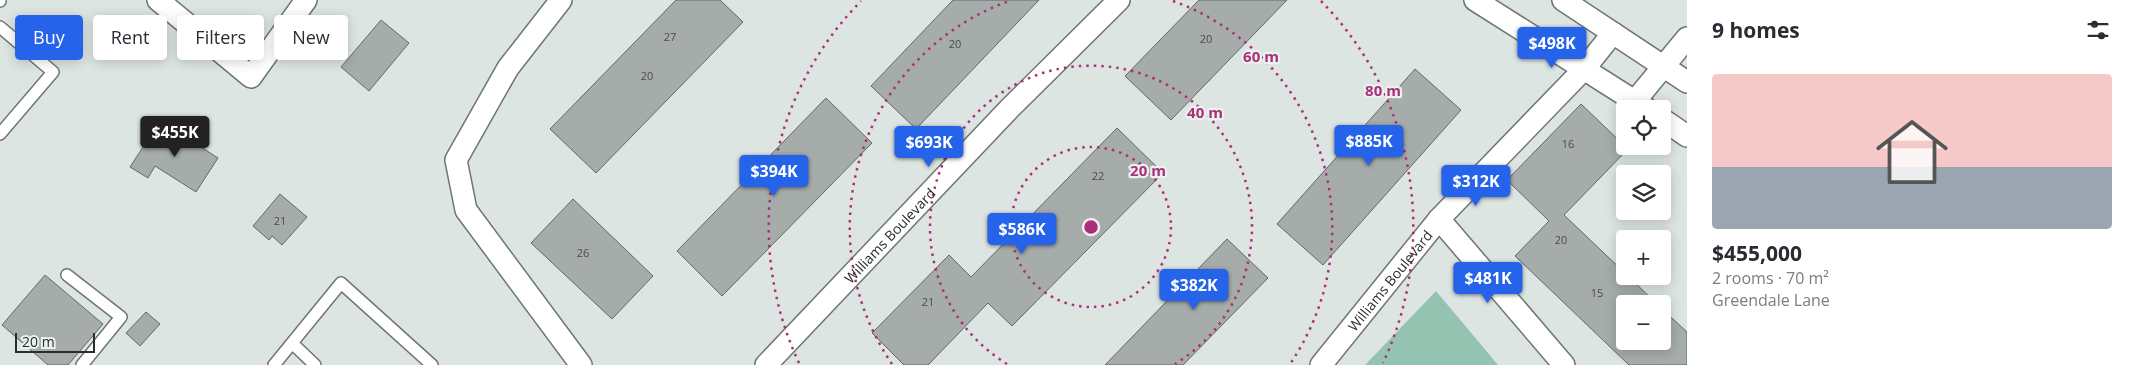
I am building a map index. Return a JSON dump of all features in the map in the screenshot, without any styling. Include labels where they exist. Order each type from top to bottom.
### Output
[{"type":"street","points":[[158,0],[251,77],[306,0]]},
{"type":"street","points":[[560,0],[508,68],[456,160],[466,210],[581,365]]},
{"type":"street","name":"Williams Boulevard","points":[[766,365],[1010,108],[1119,0]]},
{"type":"street","points":[[1475,0],[1633,100]]},
{"type":"street","points":[[1563,0],[1687,82]]},
{"type":"street","name":"Williams Boulevard","points":[[1321,365],[1439,219],[1585,68],[1613,33]]},
{"type":"street","points":[[1644,100],[1664,67],[1687,38]]},
{"type":"street","points":[[1671,125],[1687,136]]},
{"type":"street","points":[[1439,219],[1564,365]]},
{"type":"lane","points":[[0,27],[53,72],[0,134]]},
{"type":"lane","points":[[67,275],[121,317],[82,365]]},
{"type":"lane","points":[[274,365],[341,283],[432,365]]},
{"type":"lane","points":[[292,343],[315,365]]},
{"type":"green space","points":[[1436,291],[1498,365],[1365,365]]},
{"type":"building","points":[[676,0],[720,0],[743,22],[596,173],[550,129]]},
{"type":"building","points":[[953,0],[1039,0],[916,129],[871,86]]},
{"type":"building","points":[[1199,0],[1287,0],[1171,120],[1125,76]]},
{"type":"building","points":[[381,20],[409,43],[369,91],[341,67]]},
{"type":"building","points":[[1415,69],[1461,110],[1323,265],[1277,224]]},
{"type":"building","points":[[826,98],[872,143],[722,296],[677,251]]},
{"type":"building","points":[[1581,104],[1616,138],[1616,155],[1622,155],[1564,215],[1616,264],[1616,285],[1637,285],[1648,295],[1616,295],[1616,350],[1671,350],[1671,317],[1687,332],[1687,365],[1629,365],[1515,256],[1549,221],[1507,180]]},
{"type":"building","points":[[156,127],[172,137],[175,131],[188,140],[191,135],[204,143],[201,147],[218,158],[196,192],[155,166],[148,178],[130,167]]},
{"type":"building","points":[[1117,128],[1163,173],[1012,326],[988,303],[928,365],[904,365],[872,333],[949,255],[971,277]]},
{"type":"building","points":[[280,194],[307,217],[282,245],[272,236],[269,240],[253,226]]},
{"type":"building","points":[[573,199],[653,276],[612,319],[531,243]]},
{"type":"building","points":[[1227,239],[1268,278],[1183,365],[1105,365]]},
{"type":"building","points":[[45,275],[103,324],[68,365],[48,365],[2,325]]},
{"type":"building","points":[[146,312],[160,324],[140,346],[126,333]]}]
